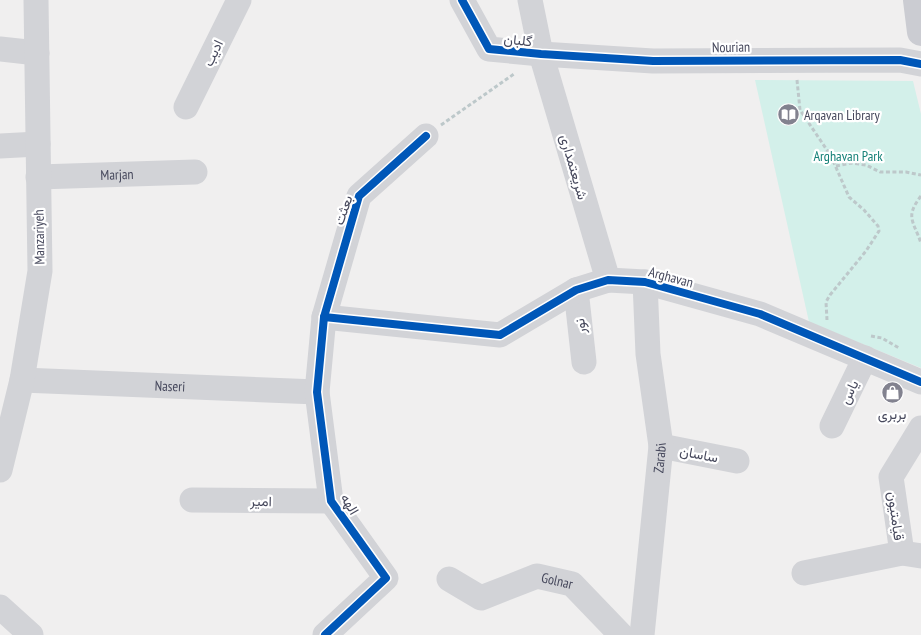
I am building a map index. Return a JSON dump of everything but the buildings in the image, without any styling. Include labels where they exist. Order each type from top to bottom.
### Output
[{"type":"main road","points":[[917,0],[921,32]]},
{"type":"street","name":"Manzariyeh","points":[[0,470],[22,380],[40,271],[36,0]]},
{"type":"street","name":"ادیب","points":[[186,107],[239,0]]},
{"type":"street","name":"گلبان","points":[[462,0],[489,49],[541,54]]},
{"type":"street","name":"شریعتمداری","points":[[530,0],[541,54],[608,280]]},
{"type":"street","points":[[0,49],[37,53]]},
{"type":"street","name":"Nourian","points":[[541,54],[654,61],[900,60],[921,64]]},
{"type":"street","name":"بعثت","points":[[324,317],[360,196],[426,136]]},
{"type":"street","points":[[0,146],[38,144]]},
{"type":"street","name":"Marjan","points":[[38,177],[196,172]]},
{"type":"street","name":"Arghavan","points":[[324,317],[500,335],[576,290],[608,280],[645,282],[760,314],[921,382]]},
{"type":"street","name":"Zarabi","points":[[642,635],[661,446],[648,354],[645,282]]},
{"type":"street","name":"نور","points":[[576,290],[584,362]]},
{"type":"street","name":"الهه","points":[[324,317],[317,392],[331,502],[386,578],[325,635]]},
{"type":"street","name":"یاس","points":[[832,426],[865,358]]},
{"type":"street","name":"Naseri","points":[[22,380],[317,392]]},
{"type":"street","name":"قیامتیون","points":[[804,573],[911,555],[891,477],[921,428]]},
{"type":"street","name":"ساسان","points":[[661,446],[737,461]]},
{"type":"street","name":"امیر","points":[[192,500],[331,502]]},
{"type":"street","name":"Golnar","points":[[449,579],[481,598],[537,576],[572,584],[621,635]]},
{"type":"street","points":[[0,607],[31,635]]},
{"type":"path","points":[[426,136],[541,54]]},
{"type":"path","points":[[795,60],[800,110],[828,150],[849,197],[864,210],[878,226],[879,231],[826,302],[829,344]]},
{"type":"path","points":[[836,166],[852,163],[866,165],[880,172],[906,172],[921,175]]},
{"type":"path","points":[[921,196],[912,208],[911,216],[921,243]]},
{"type":"green space","name":"Arghavan Park","points":[[755,80],[913,81],[921,114],[921,368],[809,322]]},
{"type":"cycle path","points":[[462,0],[489,49],[653,61],[900,60],[921,64]]},
{"type":"cycle path","points":[[325,635],[386,578],[331,501],[317,392],[324,317],[359,196],[426,136]]},
{"type":"cycle path","points":[[324,317],[500,335],[576,290],[608,280],[645,282],[760,314],[921,382]]},
{"type":"place","name":"Arqavan Library","points":[[788,115]]},
{"type":"place","name":"بربری","points":[[892,392]]}]
